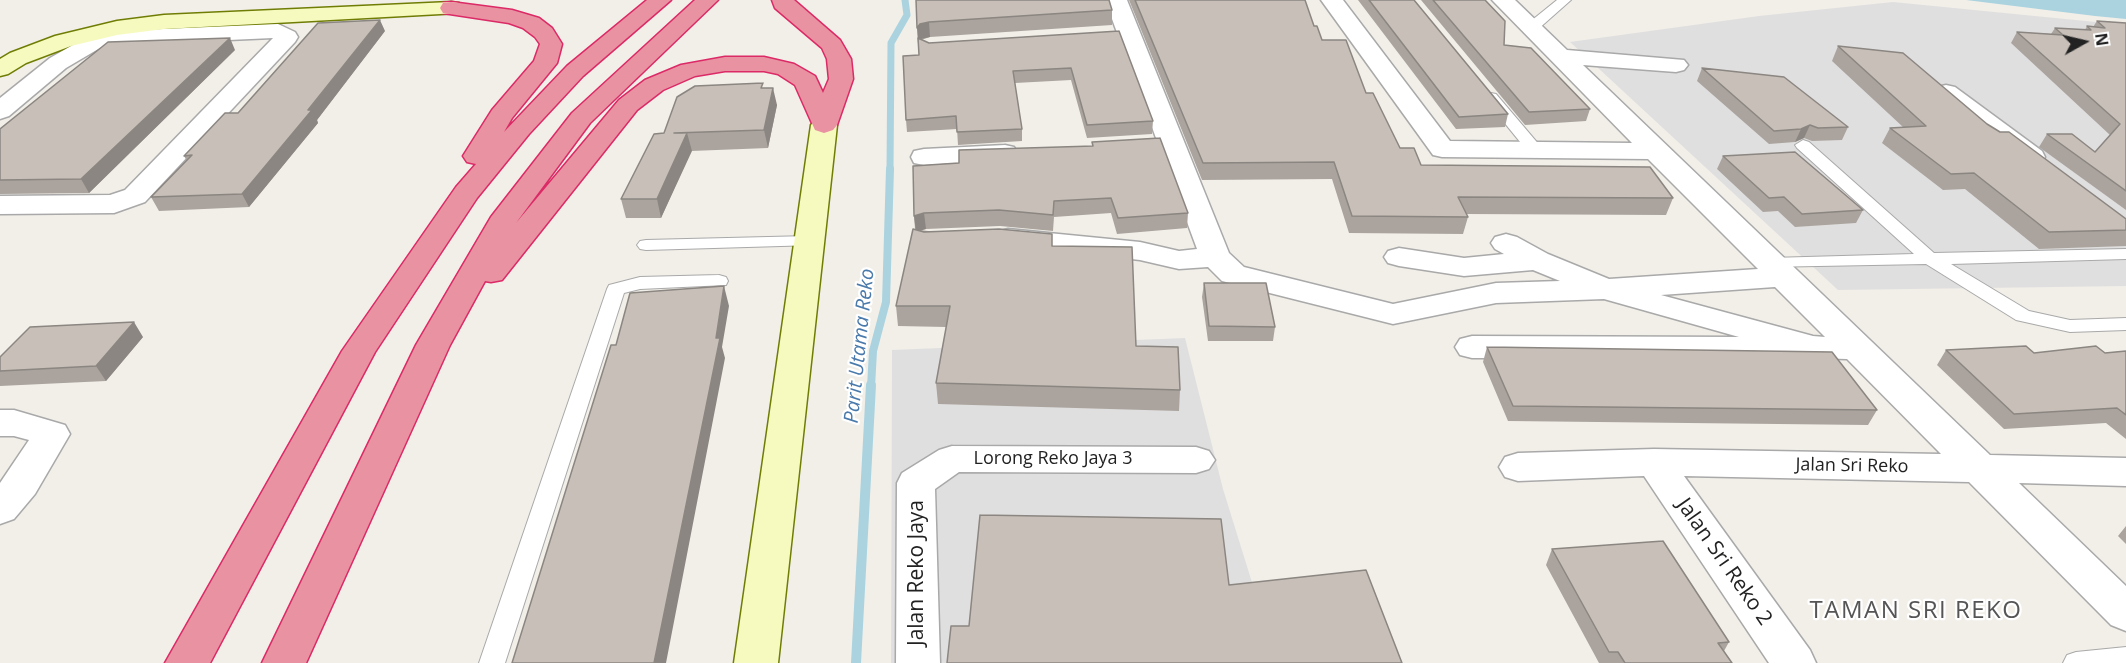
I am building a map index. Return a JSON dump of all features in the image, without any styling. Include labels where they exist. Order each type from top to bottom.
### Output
[{"type":"highway","points":[[451,8],[529,0]]},
{"type":"highway","points":[[187,663],[359,351],[466,193],[520,129],[575,71],[660,0]]},
{"type":"highway","points":[[284,663],[433,345],[505,217],[581,118],[708,0]]},
{"type":"highway","points":[[783,0],[783,3],[832,45],[839,60],[842,79],[824,125]]},
{"type":"highway","points":[[451,8],[512,17],[531,23],[544,33],[551,44],[545,63],[501,115],[485,138],[473,162],[466,193]]},
{"type":"highway","points":[[433,345],[628,105],[654,85],[689,70],[725,64],[764,64],[786,69],[806,81],[824,125]]},
{"type":"street","points":[[1116,0],[1117,34],[1159,144],[1215,257],[1233,274],[1394,314],[1496,293],[1605,289],[1777,270]]},
{"type":"street","points":[[1332,0],[1442,149],[1656,151]]},
{"type":"street","points":[[1503,0],[2126,613]]},
{"type":"street","points":[[0,69],[18,58],[63,41],[117,28],[164,22],[451,8]]},
{"type":"street","points":[[0,111],[58,63],[93,43],[117,38],[278,31],[287,37],[135,196],[114,204],[0,205]]},
{"type":"street","points":[[1560,56],[1676,64]]},
{"type":"street","points":[[1927,78],[2050,171]]},
{"type":"street","points":[[756,663],[824,125]]},
{"type":"street","points":[[924,157],[1030,151]]},
{"type":"street","points":[[979,238],[1000,237],[1068,243],[1140,251],[1179,260],[1215,257]]},
{"type":"street","points":[[1506,243],[1537,260],[1605,289],[1812,348]]},
{"type":"street","points":[[1399,258],[1464,267],[1537,260]]},
{"type":"street","points":[[1472,347],[1858,349]]},
{"type":"street","points":[[0,423],[14,423],[52,434],[21,484],[0,509]]},
{"type":"street","name":"Lorong Reko Jaya 3","points":[[916,483],[952,459],[1196,460]]},
{"type":"street","name":"Jalan Sri Reko","points":[[1518,467],[1654,462],[2126,472]]},
{"type":"street","name":"Jalan Sri Reko 2","points":[[1654,462],[1794,663]]},
{"type":"street","name":"Jalan Reko Jaya","points":[[916,483],[918,663]]},
{"type":"lane","points":[[1531,28],[1565,0]]},
{"type":"lane","points":[[1484,88],[1535,150]]},
{"type":"lane","points":[[1803,145],[1930,259],[2023,316],[2070,326],[2126,324]]},
{"type":"lane","points":[[646,244],[809,241]]},
{"type":"lane","points":[[1777,270],[1930,259],[2126,254]]},
{"type":"lane","points":[[492,663],[616,289],[640,283],[719,281]]},
{"type":"lane","points":[[2076,663],[2126,658]]},
{"type":"shaded area","points":[[1893,2],[2126,25],[2126,286],[1838,290],[1570,42],[1759,16]]},
{"type":"shaded area","points":[[1185,338],[1223,489],[1277,663],[891,663],[892,350]]},
{"type":"water","points":[[1966,0],[2126,0],[2126,19],[2095,16]]},
{"type":"building","points":[[916,0],[1109,0],[1112,10],[929,22],[920,24],[917,28]]},
{"type":"building","points":[[1135,0],[1305,0],[1314,26],[1317,26],[1322,40],[1346,40],[1366,93],[1373,93],[1400,148],[1414,148],[1421,165],[1650,167],[1673,198],[1458,197],[1468,217],[1352,216],[1334,162],[1203,163]]},
{"type":"building","points":[[1369,0],[1414,0],[1508,114],[1459,117]]},
{"type":"building","points":[[1433,0],[1485,0],[1505,21],[1504,45],[1531,48],[1590,109],[1529,112]]},
{"type":"building","points":[[380,20],[308,110],[312,110],[242,194],[151,197],[192,155],[184,156],[225,113],[238,113],[318,23]]},
{"type":"building","points":[[2097,21],[2126,23],[2126,191],[2047,134],[2072,134],[2095,152],[2120,124],[2017,32],[2063,35],[2055,28],[2091,30],[2087,26],[2105,28]]},
{"type":"building","points":[[1119,31],[1153,121],[1087,125],[1071,68],[1013,71],[1022,129],[957,132],[956,116],[906,120],[903,56],[919,55],[918,38],[929,43]]},
{"type":"building","points":[[230,38],[81,179],[0,180],[0,129],[108,42]]},
{"type":"building","points":[[1838,46],[1903,53],[1987,124],[2000,132],[2009,132],[2126,219],[2126,230],[2049,232],[1974,173],[1951,174],[1890,128],[1926,126]]},
{"type":"building","points":[[1702,68],[1784,77],[1848,127],[1818,128],[1810,125],[1801,129],[1774,131]]},
{"type":"building","points":[[763,83],[761,88],[773,88],[764,130],[674,133],[687,133],[657,199],[621,199],[654,134],[664,133],[677,97],[695,86]]},
{"type":"building","points":[[1160,138],[1188,213],[1118,218],[1111,198],[1054,201],[1053,215],[999,210],[924,213],[914,216],[913,166],[959,163],[959,150],[1093,146],[1092,142]]},
{"type":"building","points":[[1795,152],[1863,210],[1802,214],[1784,197],[1769,198],[1723,156]]},
{"type":"building","points":[[913,229],[924,232],[999,229],[1052,234],[1052,246],[1132,247],[1136,346],[1178,347],[1180,390],[936,383],[950,306],[896,306]]},
{"type":"building","points":[[1204,283],[1266,283],[1275,327],[1209,326]]},
{"type":"building","points":[[724,286],[716,338],[720,338],[654,663],[512,663],[611,345],[616,345],[630,293]]},
{"type":"building","points":[[134,322],[96,366],[0,371],[0,357],[30,327]]},
{"type":"building","points":[[2026,346],[2034,353],[2096,346],[2105,353],[2126,351],[2126,415],[2117,408],[2014,414],[1946,350]]},
{"type":"building","points":[[1487,347],[1832,352],[1877,410],[1513,406]]},
{"type":"building","points":[[980,515],[1221,519],[1229,585],[1366,570],[1402,663],[947,663],[951,626],[969,626]]},
{"type":"building","points":[[1663,541],[1729,642],[1718,643],[1732,663],[1625,663],[1618,652],[1609,652],[1552,549]]},
{"type":"waterway","name":"Parit Utama Reko","points":[[890,170],[891,43],[907,15],[905,0]]},
{"type":"waterway","name":"Parit Utama Reko","points":[[871,387],[873,351],[886,302],[890,169]]},
{"type":"waterway","name":"Parit Utama Reko","points":[[856,663],[871,385]]},
{"type":"district","name":"TAMAN SRI REKO","points":[[1916,611]]}]
